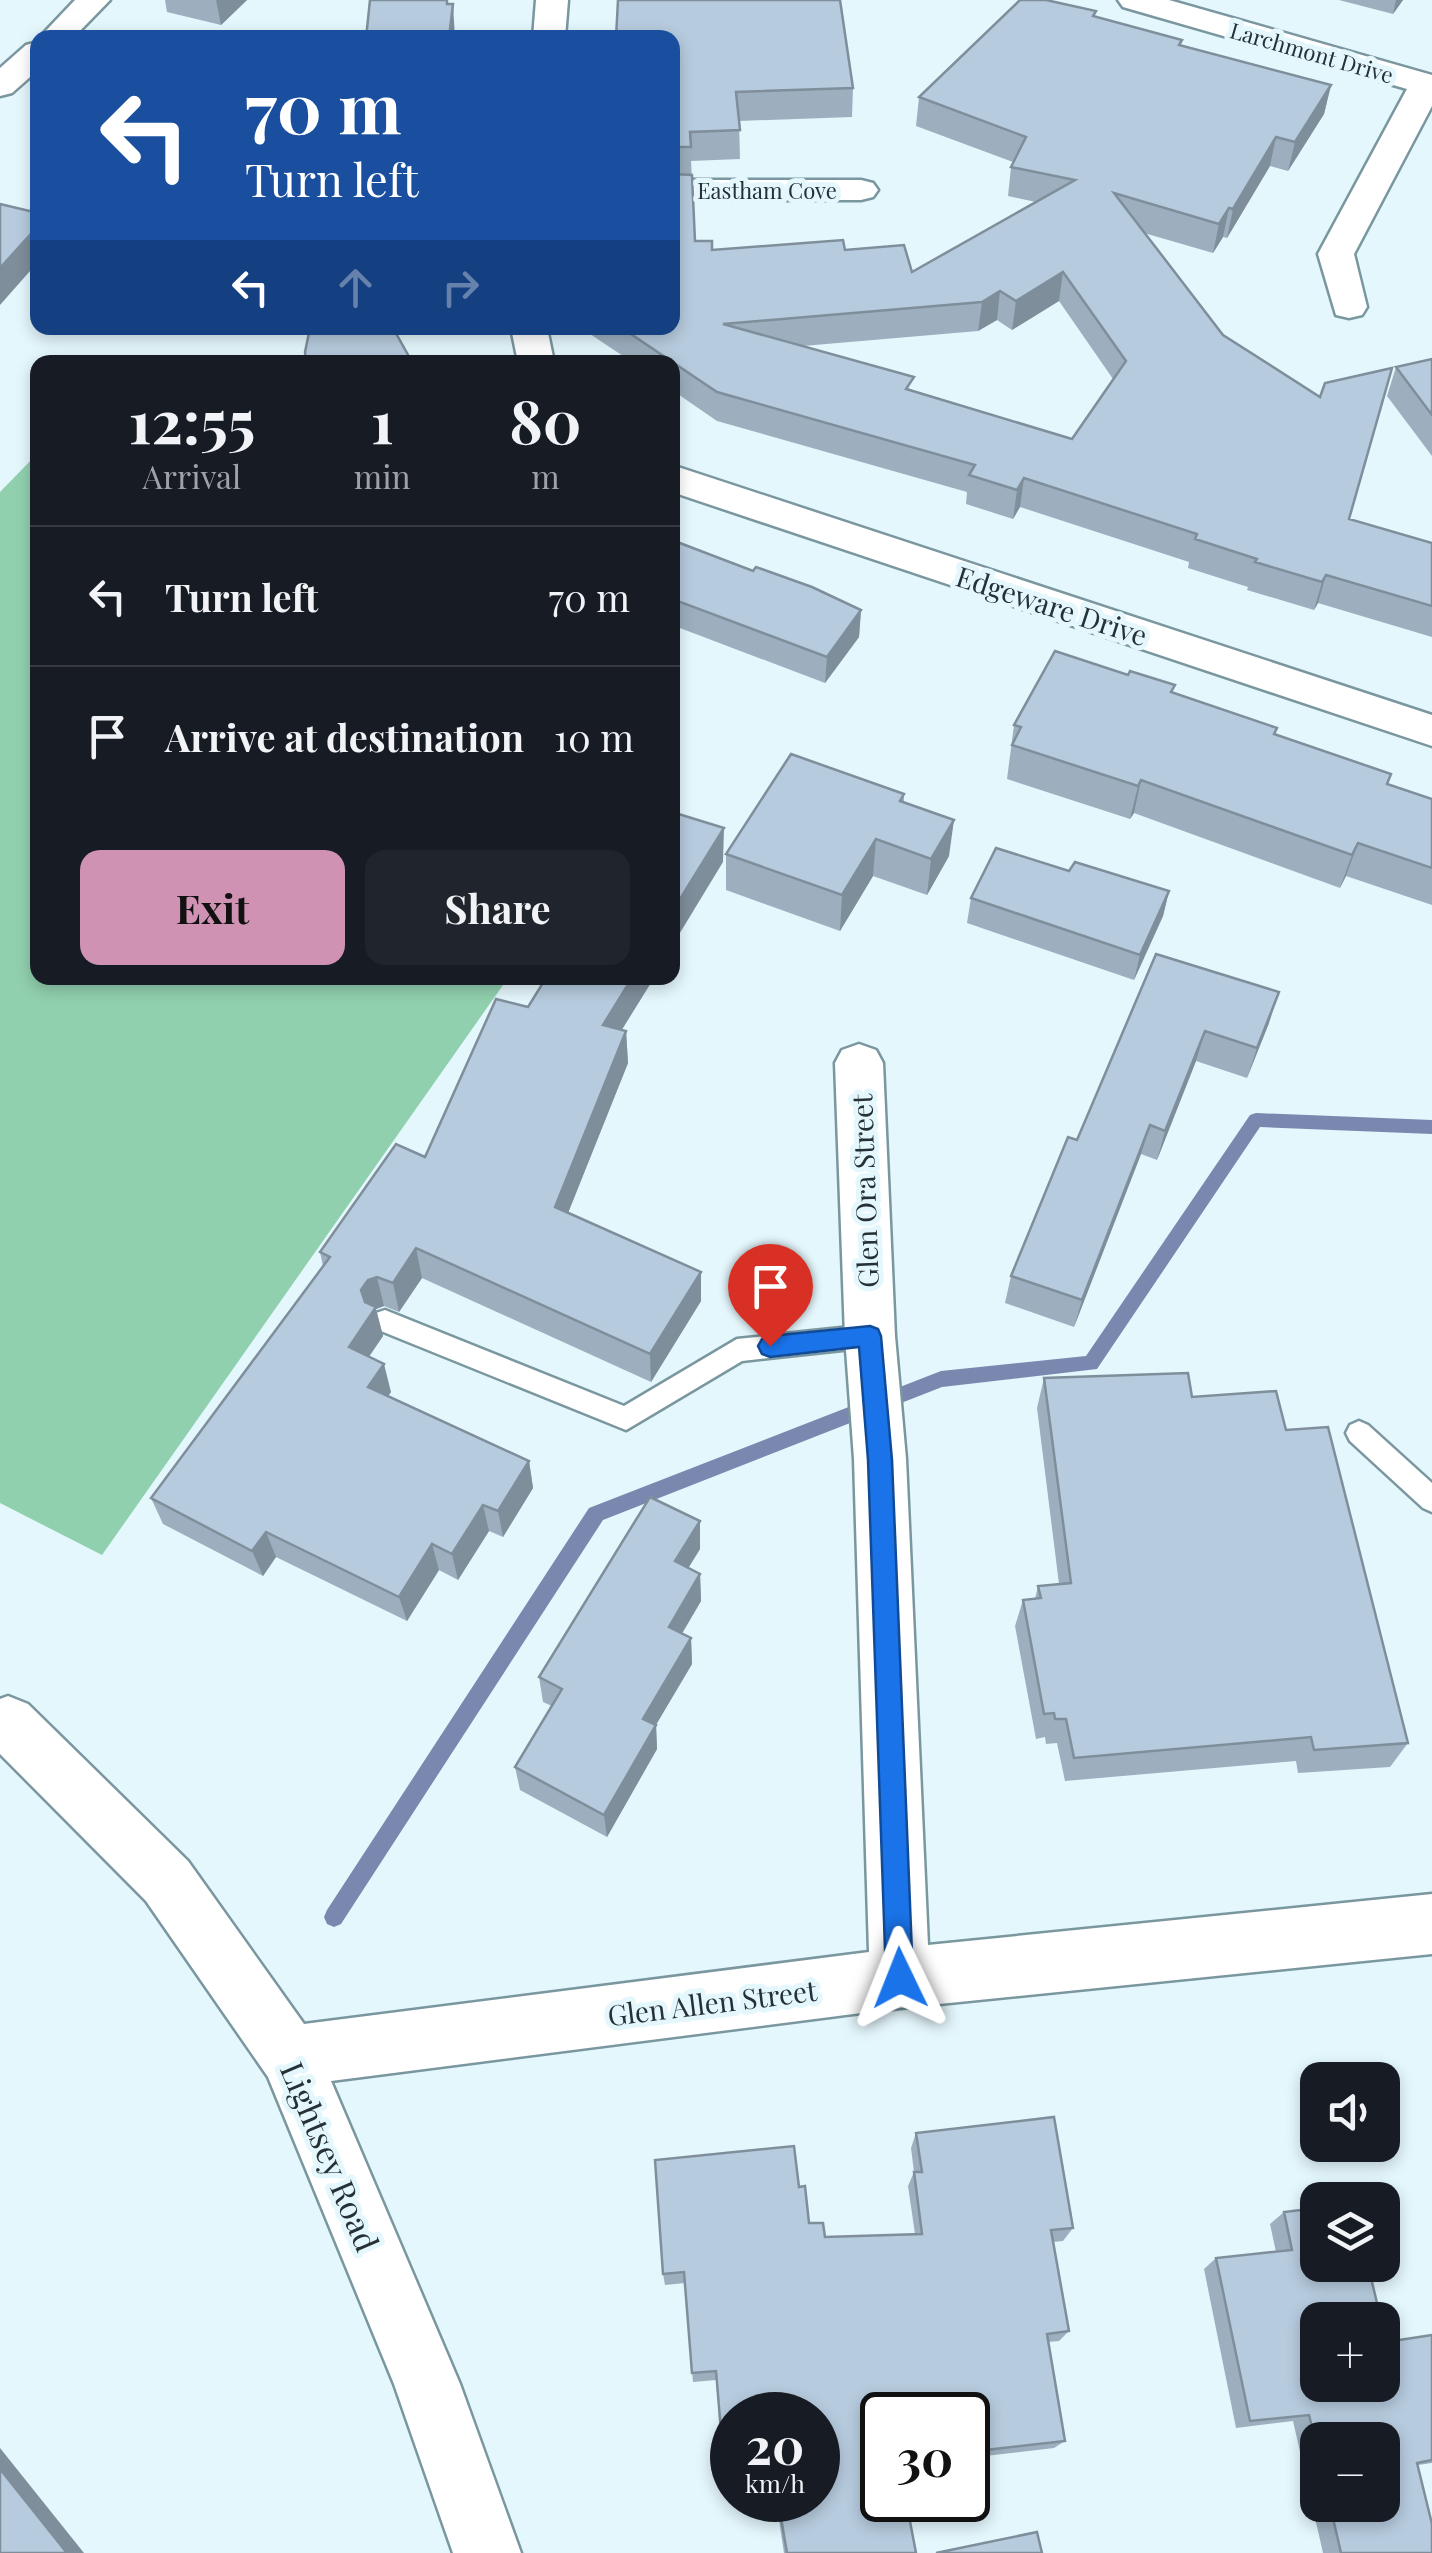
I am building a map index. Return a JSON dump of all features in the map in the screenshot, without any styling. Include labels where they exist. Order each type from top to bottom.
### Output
[{"type":"street","points":[[62,30],[94,0]]},
{"type":"street","points":[[550,30],[552,0]]},
{"type":"street","name":"Larchmont Drive","points":[[1134,0],[1429,85]]},
{"type":"street","points":[[0,86],[30,59]]},
{"type":"street","points":[[1349,307],[1336,254],[1429,85]]},
{"type":"street","name":"Eastham Cove","points":[[680,190],[861,190]]},
{"type":"street","name":"Edgeware Drive","points":[[680,481],[1432,731]]},
{"type":"street","name":"Glen Ora Street","points":[[859,1063],[870,1336],[880,1460],[900,1978]]},
{"type":"street","name":"Lightsey Road","points":[[8,1723],[167,1881],[290,2056],[427,2384],[487,2553]]},
{"type":"street","name":"Glen Allen Street","points":[[290,2056],[900,1978],[1432,1924]]},
{"type":"lane","points":[[385,1321],[626,1419],[737,1350],[870,1336]]},
{"type":"lane","points":[[1358,1433],[1432,1500]]},
{"type":"green space","points":[[30,461],[30,985],[503,985],[102,1555],[0,1503],[0,492]]},
{"type":"building","points":[[370,0],[447,0],[447,4],[453,4],[450,30],[367,30]]},
{"type":"building","points":[[618,0],[840,0],[853,88],[736,92],[740,130],[690,132],[691,147],[680,147],[680,30],[616,30]]},
{"type":"building","points":[[1020,0],[1046,0],[1096,11],[1093,16],[1182,40],[1179,45],[1331,85],[1295,142],[1276,137],[1233,209],[1229,208],[1219,224],[1114,193],[1223,335],[1320,397],[1325,383],[1392,368],[1349,519],[1432,543],[1432,606],[1326,575],[1322,582],[1255,562],[1257,559],[1195,539],[1197,534],[1024,478],[1017,490],[969,475],[975,465],[717,392],[680,367],[680,355],[662,355],[632,335],[680,335],[680,174],[692,175],[695,241],[712,241],[712,250],[843,240],[845,250],[904,245],[912,272],[1075,180],[1011,167],[1026,137],[919,97]],"holes":[[[1063,272],[1126,361],[1072,439],[906,389],[914,377],[723,324],[982,302],[1000,291],[1016,301]]]},
{"type":"building","points":[[0,204],[30,211],[30,235],[0,268]]},
{"type":"building","points":[[309,335],[397,335],[408,355],[305,355]]},
{"type":"building","points":[[1432,359],[1432,415],[1396,367]]},
{"type":"building","points":[[680,543],[753,571],[756,567],[812,587],[861,610],[827,657],[680,602]]},
{"type":"building","points":[[1055,651],[1128,675],[1130,671],[1175,685],[1171,692],[1277,728],[1274,734],[1391,774],[1387,784],[1432,799],[1432,868],[1358,843],[1352,855],[1141,780],[1138,786],[1012,745],[1021,727],[1014,725]]},
{"type":"building","points":[[791,754],[904,794],[900,801],[954,820],[931,859],[876,839],[842,895],[726,854]]},
{"type":"building","points":[[680,814],[724,828],[680,899]]},
{"type":"building","points":[[996,848],[1069,871],[1075,862],[1169,891],[1140,955],[971,898]]},
{"type":"building","points":[[1156,954],[1279,992],[1257,1048],[1205,1031],[1165,1131],[1150,1125],[1082,1300],[1011,1276],[1068,1137],[1077,1140]]},
{"type":"building","points":[[542,985],[628,985],[603,1025],[626,1031],[555,1207],[701,1272],[650,1354],[416,1248],[393,1283],[377,1277],[368,1280],[361,1290],[365,1302],[376,1307],[349,1347],[384,1364],[368,1387],[529,1461],[498,1511],[483,1505],[452,1554],[432,1544],[399,1597],[266,1532],[252,1551],[151,1498],[330,1257],[320,1252],[396,1144],[425,1157],[496,999],[528,1007]]},
{"type":"building","points":[[1188,1373],[1192,1397],[1276,1391],[1286,1430],[1328,1427],[1408,1743],[1314,1750],[1311,1737],[1074,1758],[1066,1719],[1055,1719],[1054,1713],[1044,1714],[1023,1600],[1041,1598],[1038,1586],[1071,1583],[1044,1378]]},
{"type":"building","points":[[650,1497],[700,1521],[675,1561],[700,1574],[669,1627],[691,1638],[643,1719],[656,1725],[604,1815],[515,1767],[562,1689],[539,1677]]},
{"type":"building","points":[[1054,2117],[1073,2228],[1051,2230],[1069,2331],[1047,2334],[1065,2441],[990,2450],[990,2392],[860,2392],[860,2522],[910,2522],[916,2553],[787,2553],[782,2522],[840,2522],[840,2392],[718,2392],[716,2371],[692,2373],[684,2272],[663,2274],[655,2160],[794,2146],[799,2187],[805,2186],[809,2223],[823,2223],[825,2237],[922,2234],[914,2172],[922,2172],[916,2133]]},
{"type":"building","points":[[1300,2210],[1300,2282],[1372,2282],[1377,2302],[1300,2302],[1300,2402],[1400,2402],[1400,2340],[1432,2335],[1432,2460],[1417,2463],[1432,2524],[1432,2553],[1341,2553],[1334,2522],[1400,2522],[1400,2422],[1311,2422],[1309,2415],[1250,2421],[1216,2258],[1292,2250],[1284,2212]]},
{"type":"building","points":[[0,2469],[67,2553],[0,2553]]},
{"type":"building","points":[[1037,2532],[1042,2553],[936,2553]]},
{"type":"waterway","points":[[334,1917],[596,1514],[941,1379],[1091,1363],[1256,1120],[1432,1127]]},
{"type":"route","points":[[770,1346],[870,1336],[880,1460],[900,1978]]}]
